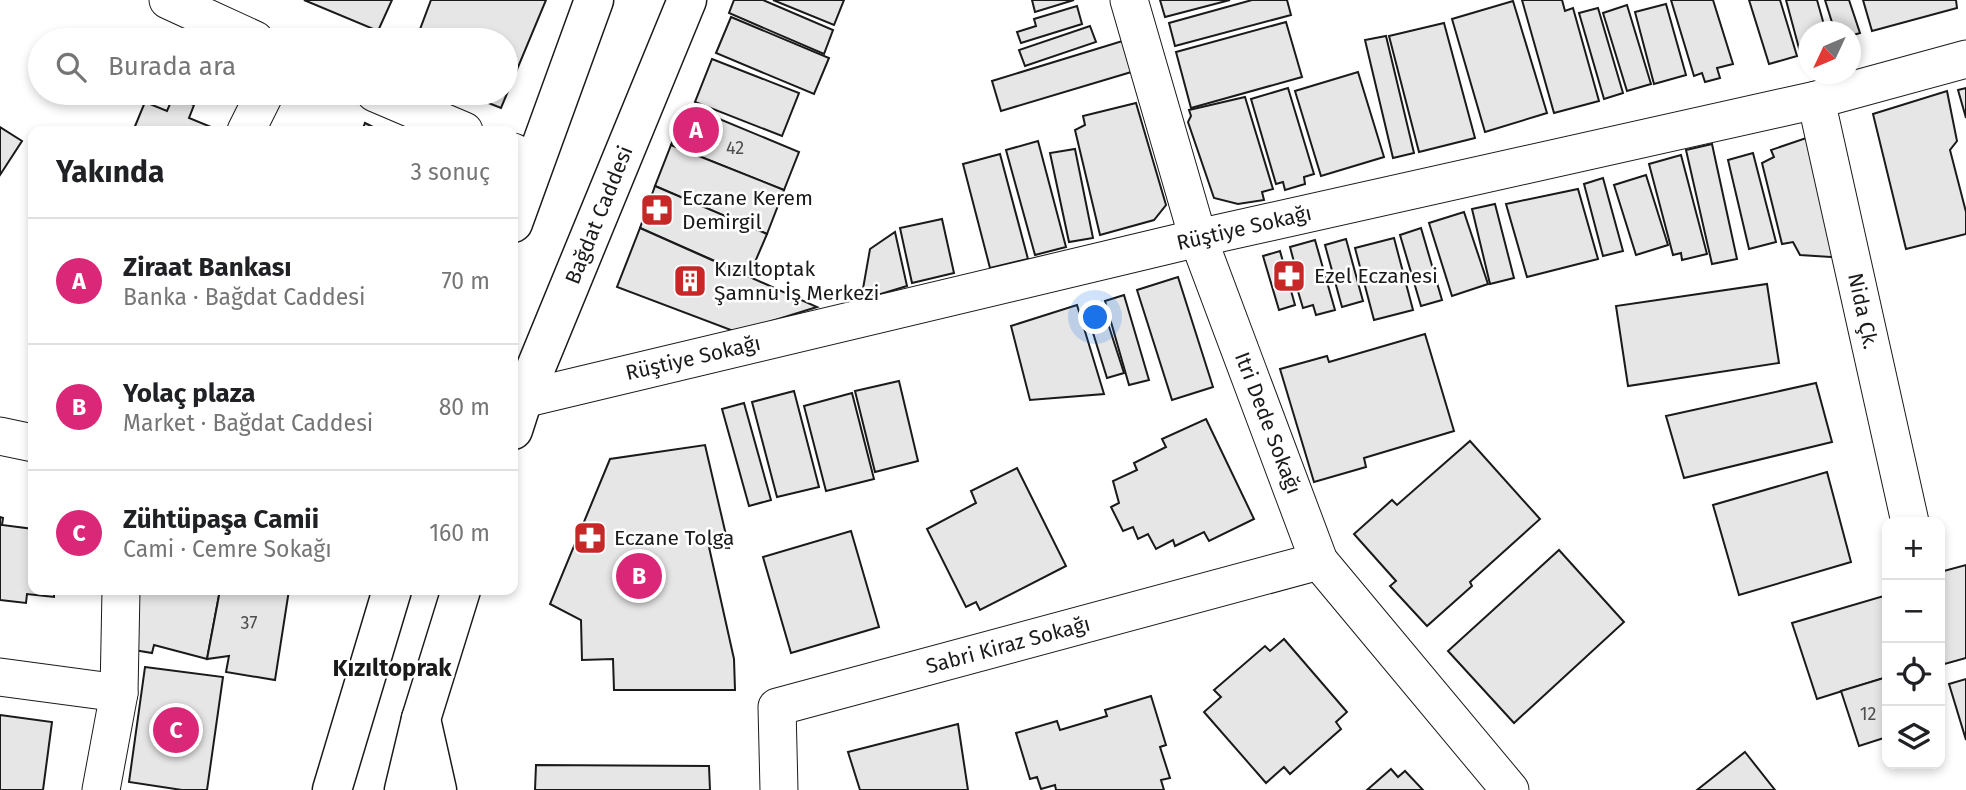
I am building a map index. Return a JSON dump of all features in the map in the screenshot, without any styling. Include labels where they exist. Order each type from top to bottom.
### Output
[{"type":"main road","points":[[518,190],[523,157],[594,0]]},
{"type":"main road","name":"Bağdat Caddesi","points":[[518,414],[687,0]]},
{"type":"main road","points":[[332,790],[390,595]]},
{"type":"main road","points":[[404,790],[421,719],[459,595]]},
{"type":"main road","points":[[421,719],[437,790]]},
{"type":"street","points":[[169,0],[229,28]]},
{"type":"street","name":"Itri Dede Sokağı","points":[[1129,0],[1198,238],[1320,561],[1510,790]]},
{"type":"street","name":"Rüştiye Sokağı","points":[[518,414],[1198,238],[1816,100],[1966,60]]},
{"type":"street","name":"Nida Çk.","points":[[1816,100],[1909,517]]},
{"type":"street","points":[[248,126],[259,105]]},
{"type":"street","points":[[403,105],[452,126]]},
{"type":"street","points":[[0,436],[28,442]]},
{"type":"street","name":"Sabri Kiraz Sokağı","points":[[779,790],[777,707],[1320,561]]},
{"type":"street","points":[[101,790],[119,692],[121,595]]},
{"type":"street","points":[[0,677],[119,692]]},
{"type":"building","points":[[304,0],[392,0],[379,28],[371,28]]},
{"type":"building","points":[[431,0],[546,0],[518,67],[518,28],[420,28]]},
{"type":"building","points":[[734,0],[763,0],[833,30],[824,54],[729,13]]},
{"type":"building","points":[[773,0],[844,0],[834,25]]},
{"type":"building","points":[[1032,0],[1074,0],[1035,12]]},
{"type":"building","points":[[1160,0],[1230,0],[1165,17]]},
{"type":"building","points":[[1252,0],[1287,0],[1291,15],[1175,46],[1169,23]]},
{"type":"building","points":[[1522,0],[1562,0],[1565,11],[1573,8],[1599,101],[1554,113]]},
{"type":"building","points":[[1671,0],[1713,0],[1733,64],[1717,68],[1720,78],[1705,82],[1702,73],[1694,76]]},
{"type":"building","points":[[1749,0],[1780,0],[1797,56],[1769,64]]},
{"type":"building","points":[[1786,0],[1817,0],[1823,21],[1798,21],[1798,45]]},
{"type":"building","points":[[1825,0],[1849,0],[1856,21],[1832,21]]},
{"type":"building","points":[[1863,0],[1956,0],[1957,8],[1872,31]]},
{"type":"building","points":[[1513,1],[1547,113],[1485,132],[1452,19]]},
{"type":"building","points":[[1666,4],[1686,75],[1654,84],[1635,12]]},
{"type":"building","points":[[1627,5],[1651,84],[1627,91],[1603,13]]},
{"type":"building","points":[[1077,6],[1082,24],[1021,43],[1017,32],[1036,26],[1034,19]]},
{"type":"building","points":[[1598,8],[1623,93],[1604,99],[1579,13]]},
{"type":"building","points":[[731,17],[829,58],[814,94],[716,53]]},
{"type":"building","points":[[1286,22],[1302,77],[1191,108],[1176,52]]},
{"type":"building","points":[[1444,23],[1475,138],[1419,152],[1389,36]]},
{"type":"building","points":[[1090,26],[1096,42],[1025,66],[1019,50]]},
{"type":"building","points":[[1386,36],[1414,153],[1393,158],[1365,40]]},
{"type":"building","points":[[1129,39],[1138,70],[1001,111],[992,81]]},
{"type":"building","points":[[712,59],[799,93],[782,136],[695,102]]},
{"type":"building","points":[[1358,72],[1384,157],[1321,176],[1295,91]]},
{"type":"building","points":[[1288,88],[1314,174],[1304,177],[1305,184],[1285,190],[1283,182],[1276,184],[1251,99]]},
{"type":"building","points":[[1966,88],[1966,118],[1958,90]]},
{"type":"building","points":[[1947,91],[1957,141],[1950,150],[1966,212],[1966,234],[1906,249],[1873,114]]},
{"type":"building","points":[[1245,97],[1273,189],[1262,192],[1264,200],[1238,204],[1214,198],[1188,122],[1191,116],[1189,110]]},
{"type":"building","points":[[1136,103],[1166,205],[1154,220],[1100,235],[1075,130],[1085,125],[1083,116]]},
{"type":"building","points":[[144,105],[152,105],[167,111],[170,105],[194,105],[189,118],[209,126],[135,126]]},
{"type":"building","points":[[688,106],[799,152],[784,190],[671,145]]},
{"type":"building","points":[[0,127],[22,141],[0,175]]},
{"type":"building","points":[[1815,135],[1846,258],[1800,255],[1793,242],[1782,244],[1762,163],[1774,157],[1771,150]]},
{"type":"building","points":[[1038,141],[1066,247],[1035,255],[1006,150]]},
{"type":"building","points":[[1712,144],[1737,259],[1712,264],[1686,150]]},
{"type":"building","points":[[671,145],[784,190],[767,234],[655,186]]},
{"type":"building","points":[[1075,149],[1093,238],[1069,242],[1050,153]]},
{"type":"building","points":[[1753,153],[1776,242],[1749,249],[1728,160]]},
{"type":"building","points":[[1000,154],[1028,259],[990,268],[963,164]]},
{"type":"building","points":[[1681,155],[1707,254],[1682,260],[1681,253],[1673,255],[1649,164]]},
{"type":"building","points":[[1646,175],[1668,245],[1636,255],[1614,185]]},
{"type":"building","points":[[1603,178],[1623,251],[1603,256],[1584,184]]},
{"type":"building","points":[[655,186],[767,234],[749,276],[640,228]]},
{"type":"building","points":[[1578,189],[1598,259],[1527,277],[1506,204]]},
{"type":"building","points":[[1495,204],[1514,278],[1490,284],[1472,209]]},
{"type":"building","points":[[1464,212],[1488,284],[1452,296],[1429,223]]},
{"type":"building","points":[[942,219],[954,273],[912,283],[900,228]]},
{"type":"building","name":"Kızıltoptak Şamnu İş Merkezi","points":[[640,228],[817,307],[736,332],[617,287]]},
{"type":"building","points":[[1421,228],[1442,300],[1421,306],[1400,235]]},
{"type":"building","points":[[895,232],[907,286],[861,300],[870,249]]},
{"type":"building","points":[[1394,238],[1413,310],[1374,320],[1355,248]]},
{"type":"building","points":[[1346,239],[1363,301],[1342,307],[1325,245]]},
{"type":"building","points":[[1315,240],[1335,310],[1316,315],[1313,305],[1303,308],[1294,278],[1298,277],[1290,247]]},
{"type":"building","points":[[1280,251],[1295,305],[1279,310],[1263,256]]},
{"type":"building","points":[[1178,277],[1213,387],[1172,400],[1137,290]]},
{"type":"building","points":[[1767,284],[1779,363],[1628,386],[1616,306]]},
{"type":"building","points":[[1124,295],[1149,380],[1129,385],[1105,301]]},
{"type":"building","points":[[1101,302],[1124,373],[1107,378],[1085,307]]},
{"type":"building","points":[[1077,305],[1104,394],[1030,400],[1011,326]]},
{"type":"building","points":[[1425,334],[1454,431],[1364,458],[1366,467],[1314,482],[1280,369],[1327,356],[1329,362]]},
{"type":"building","points":[[899,381],[918,461],[875,472],[855,391]]},
{"type":"building","points":[[1816,383],[1832,442],[1684,478],[1666,416]]},
{"type":"building","points":[[794,391],[819,487],[777,497],[752,402]]},
{"type":"building","points":[[852,393],[874,479],[826,491],[804,406]]},
{"type":"building","points":[[744,403],[771,500],[749,506],[722,409]]},
{"type":"building","points":[[1206,419],[1254,519],[1209,541],[1204,532],[1175,546],[1173,540],[1156,549],[1148,534],[1138,539],[1133,527],[1123,531],[1111,507],[1119,503],[1113,481],[1137,470],[1134,463],[1166,447],[1162,439]]},
{"type":"building","points":[[1470,441],[1540,519],[1470,582],[1472,586],[1427,626],[1390,586],[1396,581],[1354,534],[1392,500],[1397,505]]},
{"type":"building","points":[[705,445],[729,548],[709,547],[734,659],[735,690],[614,690],[613,659],[582,660],[581,620],[550,604],[610,459]]},
{"type":"building","points":[[1017,468],[1066,566],[980,610],[976,602],[966,607],[927,529],[976,503],[971,491]]},
{"type":"building","points":[[1827,472],[1851,562],[1739,595],[1713,505]]},
{"type":"building","points":[[0,517],[3,518],[2,525],[28,528],[28,594],[26,603],[0,600]]},
{"type":"building","points":[[851,531],[879,627],[791,653],[763,557]]},
{"type":"building","points":[[1559,550],[1624,622],[1514,723],[1448,651]]},
{"type":"building","points":[[1966,565],[1966,658],[1945,664],[1945,580],[1945,571]]},
{"type":"building","points":[[135,595],[219,595],[207,659],[154,645],[152,653],[128,649]]},
{"type":"building","points":[[219,595],[288,595],[275,680],[226,672],[229,656],[207,659]]},
{"type":"building","points":[[1882,596],[1882,679],[1817,699],[1792,623]]},
{"type":"building","points":[[1284,639],[1347,712],[1336,722],[1341,729],[1290,774],[1284,767],[1266,783],[1204,712],[1221,697],[1214,690],[1265,646],[1270,651]]},
{"type":"building","points":[[145,667],[223,677],[207,790],[182,790],[129,782]]},
{"type":"building","points":[[1882,679],[1882,739],[1859,746],[1841,691]]},
{"type":"building","points":[[1966,679],[1966,740],[1949,684]]},
{"type":"building","points":[[1151,696],[1166,745],[1160,747],[1170,778],[1161,780],[1164,790],[1056,790],[1055,785],[1041,789],[1037,777],[1030,779],[1016,733],[1057,721],[1060,730],[1107,716],[1105,710]]},
{"type":"building","points":[[0,715],[52,722],[43,790],[0,790]]},
{"type":"building","points":[[958,724],[968,790],[860,790],[848,752]]},
{"type":"building","points":[[1745,752],[1775,790],[1697,790]]},
{"type":"building","points":[[536,765],[709,766],[710,790],[535,790]]},
{"type":"building","points":[[1391,769],[1398,777],[1405,771],[1423,790],[1367,790]]},
{"type":"place","name":"Ziraat Bankası","points":[[696,130]]},
{"type":"place","name":"Eczane Kerem Demirgil","points":[[657,210]]},
{"type":"place","name":"Ezel Eczanesi","points":[[1289,276]]},
{"type":"place","name":"Kızıltoptak Şamnu İş Merkezi","points":[[690,281]]},
{"type":"place","name":"Eczane Tolga","points":[[590,538]]},
{"type":"place","name":"Yolaç plaza","points":[[639,576]]},
{"type":"place","name":"Zühtüpaşa Camii","points":[[176,730]]},
{"type":"district","name":"Kızıltoprak","points":[[392,668]]}]
